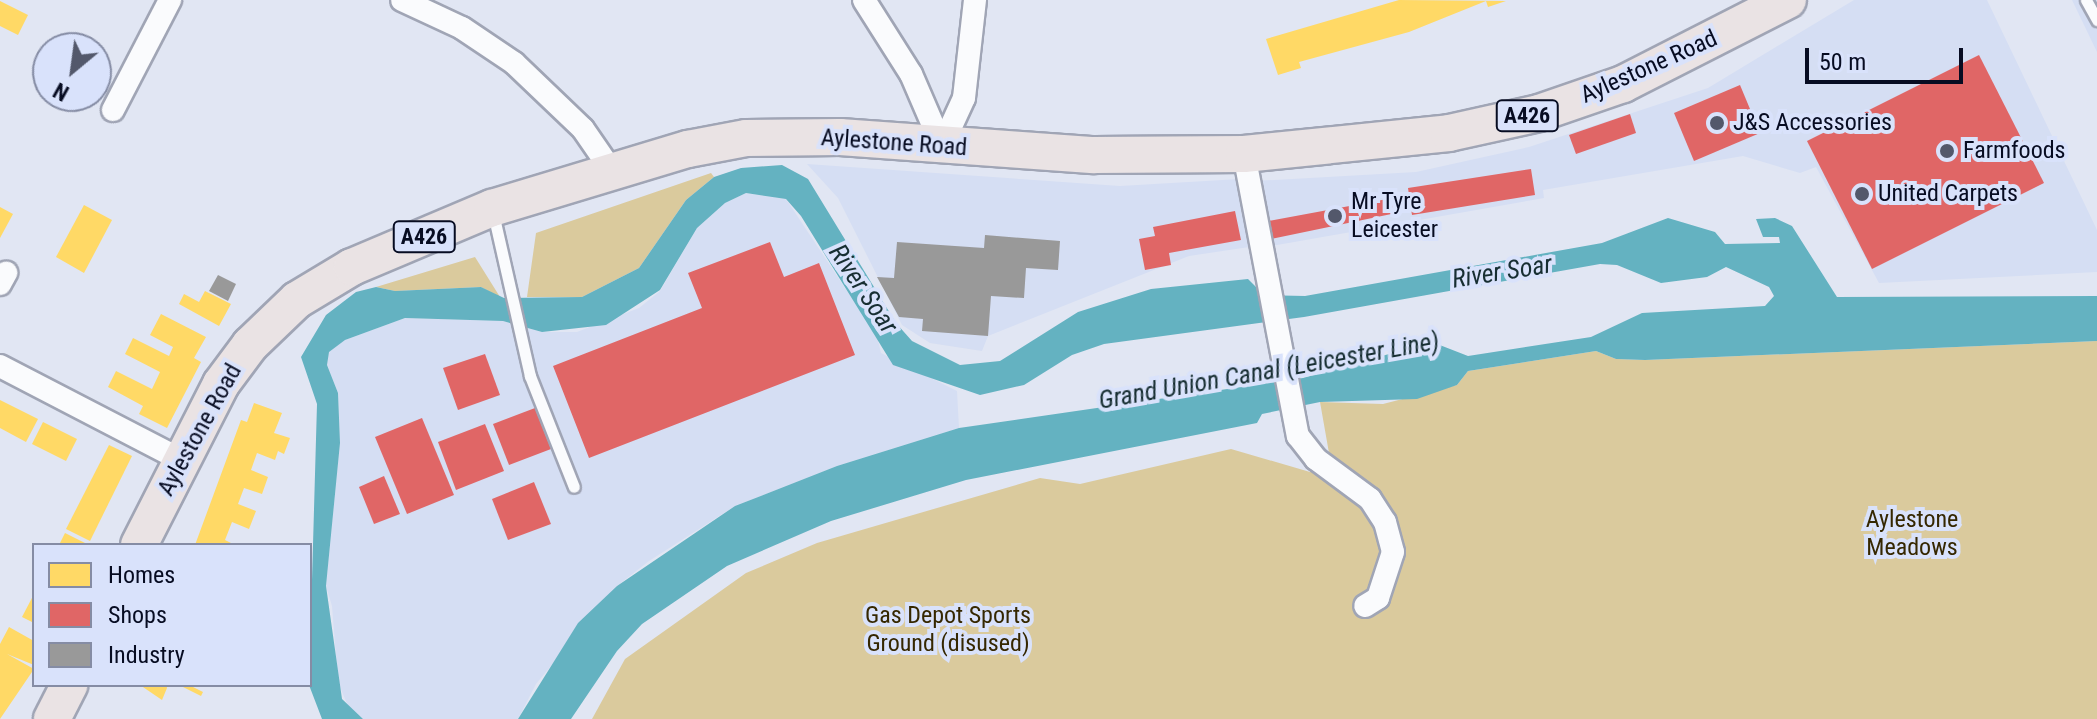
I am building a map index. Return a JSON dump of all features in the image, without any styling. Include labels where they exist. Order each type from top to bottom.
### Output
[{"type":"main road","name":"Aylestone Road","points":[[140,543],[228,374],[250,345],[297,300],[352,267],[492,208],[612,171],[746,138],[840,137],[1094,155],[1244,154],[1449,133],[1539,113],[1623,84],[1788,0]]},
{"type":"main road","points":[[52,719],[68,687]]},
{"type":"street","points":[[113,110],[170,0]]},
{"type":"street","points":[[402,0],[462,28],[514,63],[583,129],[612,171]]},
{"type":"street","points":[[864,0],[911,74],[942,146]]},
{"type":"street","points":[[942,146],[964,98],[975,0]]},
{"type":"street","points":[[1244,154],[1298,436],[1316,459],[1370,499],[1385,522],[1393,552],[1388,579],[1378,598],[1365,606]]},
{"type":"street","points":[[0,366],[181,460]]},
{"type":"lane","points":[[2086,0],[2097,20]]},
{"type":"lane","points":[[492,208],[530,376],[574,487]]},
{"type":"shaded area","points":[[1854,0],[1987,0],[2097,230],[2097,272],[1879,283],[1816,167],[1800,173],[1743,156],[1543,190],[1544,198],[1266,247],[1255,181],[1416,172],[1529,147],[1708,88]]},
{"type":"shaded area","points":[[2072,0],[2097,0],[2097,52]]},
{"type":"shaded area","points":[[807,164],[1120,186],[1240,179],[1256,246],[1189,256],[988,336],[982,351],[930,343],[902,325],[838,198]]},
{"type":"shaded area","points":[[746,193],[786,199],[877,336],[881,353],[957,391],[959,428],[837,466],[735,506],[649,561],[617,586],[536,684],[518,719],[363,719],[350,711],[338,682],[332,606],[326,586],[340,443],[338,393],[327,365],[328,352],[345,340],[405,318],[503,321],[542,332],[577,332],[639,308],[660,291],[697,228],[725,203]]},
{"type":"green space","points":[[711,173],[714,177],[686,200],[639,268],[582,297],[527,297],[536,233]]},
{"type":"green space","points":[[475,257],[500,297],[481,287],[395,291],[376,287]]},
{"type":"green space","name":"Aylestone Meadows","points":[[2097,341],[2097,719],[592,719],[625,659],[746,573],[817,543],[1040,478],[1080,484],[1231,449],[1310,472],[1329,453],[1320,402],[1383,404],[1457,385],[1468,371],[1596,351],[1616,359],[1645,360]]},
{"type":"water","name":"River Soar","points":[[782,165],[808,179],[896,323],[912,341],[960,365],[1000,361],[1078,312],[1151,289],[1248,279],[1264,295],[1305,296],[1602,243],[1668,218],[1715,232],[1725,244],[1780,243],[1779,237],[1763,237],[1756,219],[1775,218],[1792,226],[1837,297],[2097,296],[2097,341],[1645,360],[1616,359],[1596,351],[1468,371],[1457,385],[1417,399],[1320,402],[1262,414],[1257,423],[966,480],[831,521],[727,566],[642,624],[617,651],[571,719],[518,719],[578,623],[617,586],[735,506],[837,466],[959,428],[1303,378],[1432,342],[1468,356],[1591,337],[1642,313],[1765,306],[1774,296],[1769,287],[1726,267],[1707,277],[1661,283],[1617,265],[1600,264],[1304,317],[1104,344],[1072,355],[1024,385],[980,395],[893,365],[801,216],[786,199],[746,193],[725,203],[697,228],[660,290],[606,325],[542,332],[503,321],[405,318],[345,340],[329,352],[327,365],[338,393],[340,443],[326,586],[342,699],[363,719],[322,719],[310,687],[317,404],[301,357],[326,315],[356,292],[376,287],[395,291],[481,287],[504,298],[582,297],[639,268],[686,200],[714,177],[741,168]]},
{"type":"building: Homes","points":[[1399,0],[1506,1],[1488,7],[1486,1],[1409,32],[1299,62],[1301,68],[1278,75],[1266,39]]},
{"type":"building: Homes","points":[[0,1],[28,15],[18,35],[0,26]]},
{"type":"building: Homes","points":[[84,205],[112,220],[84,273],[56,257]]},
{"type":"building: Homes","points":[[0,207],[13,214],[0,238]]},
{"type":"building: Homes","points":[[205,291],[231,304],[219,326],[179,304],[184,294],[199,302]]},
{"type":"building: Homes","points":[[161,314],[206,337],[194,358],[201,362],[167,428],[139,414],[143,406],[108,387],[116,371],[152,389],[160,372],[125,354],[133,338],[169,356],[173,347],[150,335]]},
{"type":"building: Homes","points":[[0,400],[38,419],[26,442],[0,428]]},
{"type":"building: Homes","points":[[254,403],[282,413],[274,433],[290,438],[284,454],[278,451],[275,460],[257,453],[251,470],[268,477],[262,494],[244,488],[238,504],[256,511],[249,529],[232,522],[225,540],[231,543],[196,543],[241,420],[247,422]]},
{"type":"building: Homes","points":[[43,422],[77,439],[66,461],[32,444]]},
{"type":"building: Homes","points":[[109,445],[132,456],[90,541],[66,529]]},
{"type":"building: Homes","points":[[65,533],[85,543],[60,543]]},
{"type":"building: Homes","points":[[32,598],[32,622],[22,617]]},
{"type":"building: Homes","points":[[9,627],[32,640],[32,664],[7,654],[32,668],[32,672],[0,719],[0,644]]},
{"type":"building: Homes","points":[[143,687],[167,687],[162,700]]},
{"type":"building: Homes","points":[[183,687],[193,687],[203,692],[201,696]]},
{"type":"building: Shops","name":"Farmfoods","points":[[1979,55],[2044,183],[1872,269],[1807,141]]},
{"type":"building: Shops","name":"J&S Accessories","points":[[1740,85],[1760,133],[1694,161],[1674,113]]},
{"type":"building: Shops","points":[[1630,114],[1636,133],[1576,154],[1569,135]]},
{"type":"building: Shops","points":[[1531,169],[1535,195],[1412,215],[1408,188]]},
{"type":"building: Shops","name":"Mr Tyre Leicester","points":[[1398,197],[1401,212],[1271,239],[1268,221]]},
{"type":"building: Shops","points":[[1235,211],[1241,240],[1169,253],[1171,265],[1145,270],[1139,239],[1155,236],[1153,227]]},
{"type":"building: Shops","points":[[770,242],[784,277],[819,263],[855,355],[589,458],[553,366],[702,308],[688,273]]},
{"type":"building: Shops","points":[[485,354],[500,395],[458,410],[443,368]]},
{"type":"building: Shops","points":[[535,408],[551,449],[509,465],[493,424]]},
{"type":"building: Shops","points":[[422,418],[454,495],[407,514],[375,437]]},
{"type":"building: Shops","points":[[485,424],[504,471],[456,490],[438,442]]},
{"type":"building: Shops","points":[[384,476],[400,514],[374,524],[359,487]]},
{"type":"building: Shops","points":[[534,482],[551,524],[508,540],[492,499]]},
{"type":"building: Industry","points":[[985,235],[1060,241],[1058,270],[1026,268],[1024,298],[991,296],[988,336],[922,331],[923,319],[899,317],[877,277],[894,278],[897,242],[984,248]]},
{"type":"building: Industry","points":[[218,275],[236,284],[228,301],[209,291]]},
{"type":"place","name":"J&S Accessories","points":[[1717,123]]},
{"type":"place","name":"Farmfoods","points":[[1947,151]]},
{"type":"place","name":"United Carpets","points":[[1862,194]]},
{"type":"place","name":"Mr Tyre Leicester","points":[[1335,216]]},
{"type":"water label","name":"Grand Union Canal (Leicester Line)","points":[[1269,371]]},
{"type":"park label","name":"Gas Depot Sports Ground (disused)","points":[[948,630]]}]
